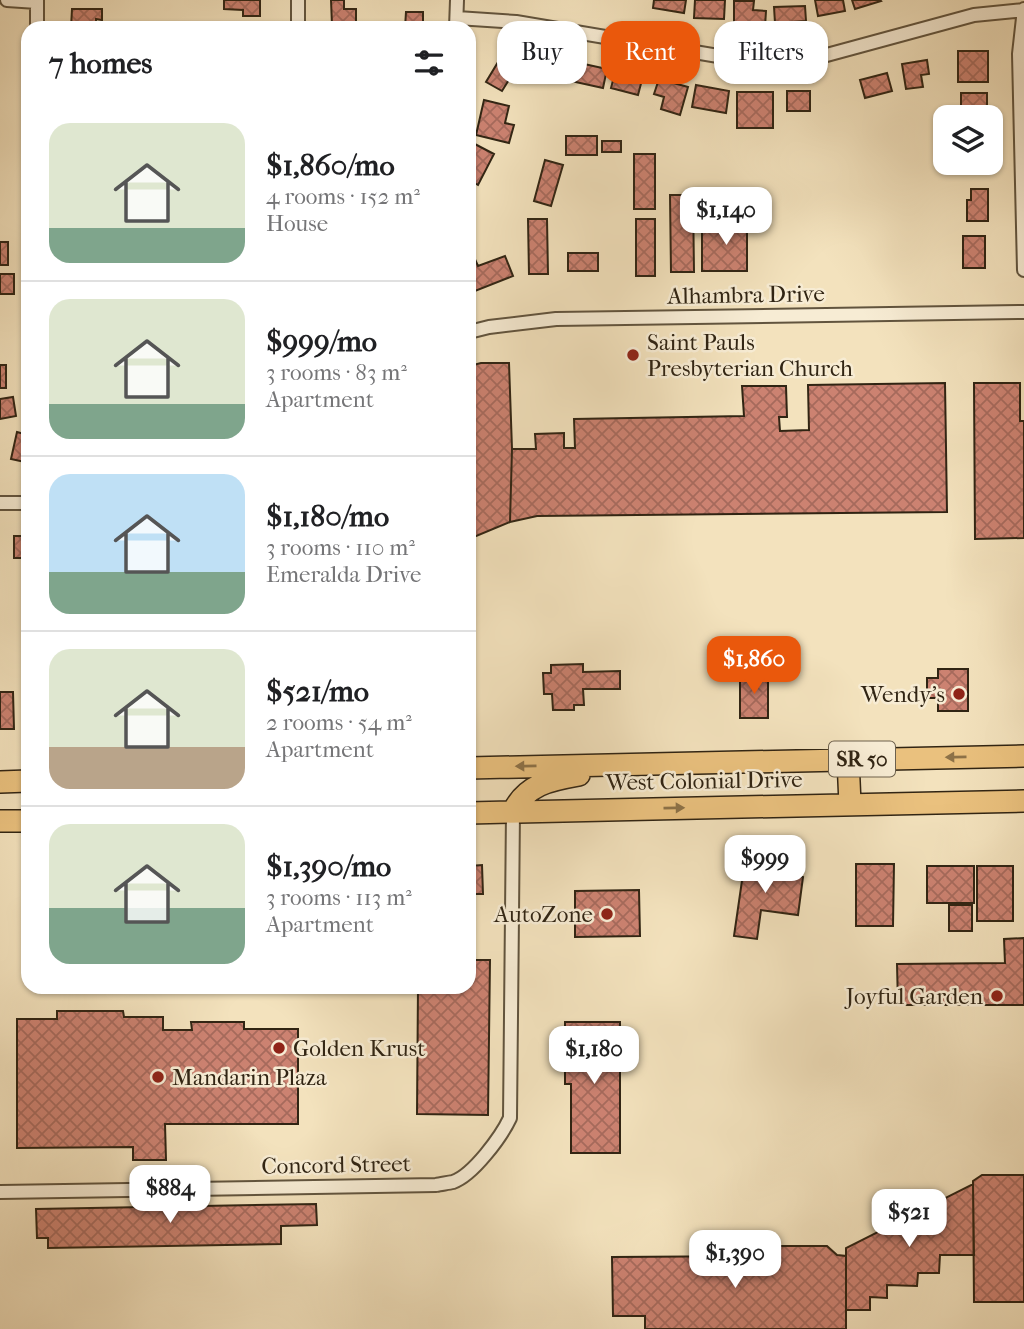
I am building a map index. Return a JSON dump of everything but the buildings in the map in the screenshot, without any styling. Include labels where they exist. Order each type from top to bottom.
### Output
[{"type":"highway","name":"West Colonial Drive","points":[[476,768],[1024,756]]},
{"type":"highway","points":[[848,759],[850,804]]},
{"type":"highway","points":[[513,812],[528,792],[545,781],[643,764]]},
{"type":"highway","points":[[0,782],[21,781]]},
{"type":"highway","name":"West Colonial Drive","points":[[476,813],[1024,802]]},
{"type":"highway","points":[[0,821],[21,821]]},
{"type":"street","points":[[7,0],[37,1],[37,21]]},
{"type":"street","points":[[298,0],[298,21]]},
{"type":"street","points":[[456,21],[457,0]]},
{"type":"street","points":[[476,23],[529,24],[736,59],[787,61],[823,56],[974,15],[1024,10],[1019,54],[1024,270]]},
{"type":"street","name":"Alhambra Drive","points":[[476,330],[556,319],[1024,312]]},
{"type":"street","points":[[0,503],[21,503]]},
{"type":"street","name":"Concord Street","points":[[0,1192],[436,1185],[455,1181],[491,1147],[503,1133],[510,1118],[513,812]]},
{"type":"place","name":"Saint Pauls Presbyterian Church","points":[[633,355]]},
{"type":"place","name":"Wendy's","points":[[959,694]]},
{"type":"place","name":"AutoZone","points":[[607,914]]},
{"type":"place","name":"Joyful Garden","points":[[997,996]]},
{"type":"place","name":"Golden Krust","points":[[279,1048]]},
{"type":"place","name":"Mandarin Plaza","points":[[158,1077]]}]
